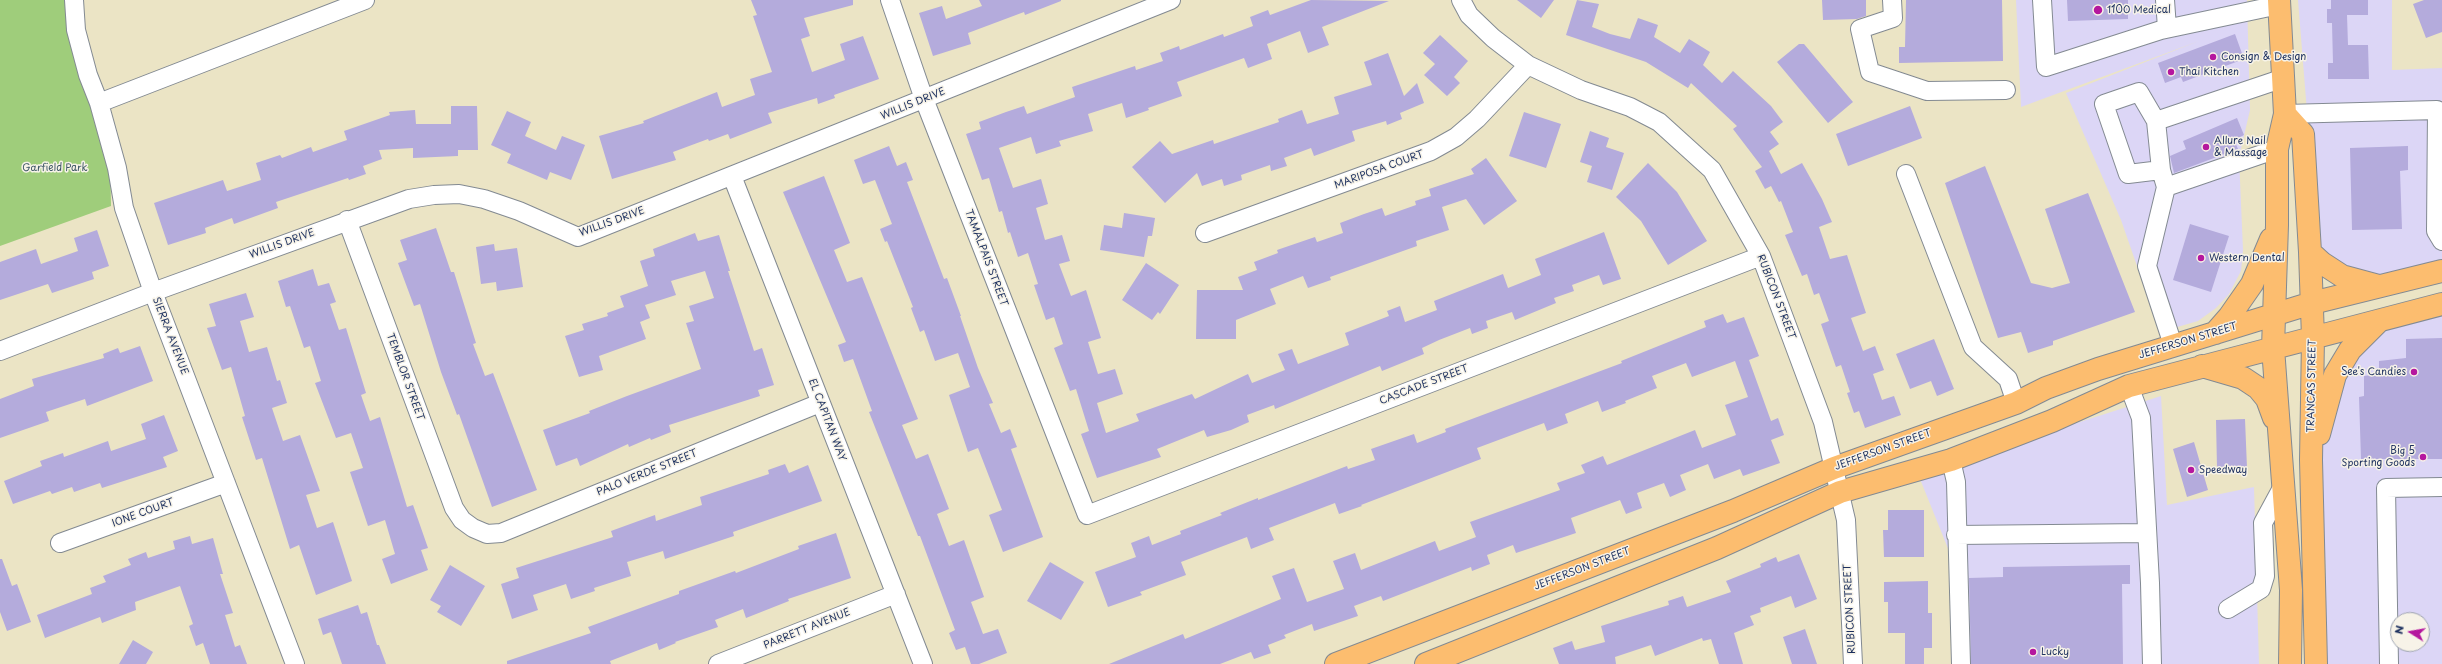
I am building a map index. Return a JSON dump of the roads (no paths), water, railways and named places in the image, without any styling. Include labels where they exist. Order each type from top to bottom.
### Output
[{"type":"main road","points":[[2279,2],[2285,114],[2277,149],[2277,225],[2273,348],[2284,486],[2290,590],[2290,664]]},
{"type":"main road","name":"TRANCAS STREET","points":[[2285,114],[2303,134],[2310,252],[2313,338],[2311,460],[2316,664]]},
{"type":"main road","points":[[2215,333],[2230,316],[2252,284],[2277,225]]},
{"type":"main road","points":[[2310,252],[2322,264],[2342,276],[2380,286]]},
{"type":"main road","name":"JEFFERSON STREET","points":[[1336,664],[1733,511],[1834,468],[2016,402],[2046,388],[2172,345],[2312,303],[2442,271]]},
{"type":"main road","points":[[1426,664],[1717,548],[1840,492],[1950,460],[2052,421],[2129,386],[2442,304]]},
{"type":"main road","points":[[2311,460],[2335,375],[2350,350],[2380,321]]},
{"type":"main road","points":[[2201,366],[2244,378],[2258,388],[2267,400],[2280,433]]},
{"type":"main road","points":[[2290,590],[2301,598],[2304,664]]},
{"type":"street","name":"SIERRA AVENUE","points":[[74,0],[76,30],[88,75],[99,103],[117,168],[124,208],[153,292],[295,664]]},
{"type":"street","points":[[99,103],[365,0]]},
{"type":"street","name":"TAMALPAIS STREET","points":[[890,0],[924,99],[1086,515]]},
{"type":"street","name":"WILLIS DRIVE","points":[[0,351],[153,292],[347,220],[409,199],[434,195],[459,194],[484,199],[520,211],[578,237],[1171,0]]},
{"type":"street","name":"RUBICON STREET","points":[[1462,0],[1469,15],[1493,38],[1528,65],[1581,90],[1630,106],[1659,122],[1712,170],[1761,256],[1823,422],[1846,520],[1853,664]]},
{"type":"street","points":[[1892,0],[1893,18],[1860,29],[1870,72],[1927,91],[2006,90]]},
{"type":"street","points":[[2042,0],[2046,67],[2167,28],[2279,2]]},
{"type":"street","points":[[2164,0],[2167,28]]},
{"type":"street","name":"MARIPOSA COURT","points":[[1205,234],[1431,151],[1456,137],[1477,119],[1528,65]]},
{"type":"street","points":[[2156,121],[2284,78]]},
{"type":"street","points":[[2161,170],[2128,174],[2104,104],[2139,92],[2156,121],[2161,170],[2166,187],[2147,266],[2172,345]]},
{"type":"street","points":[[2285,114],[2439,110],[2436,231],[2442,241]]},
{"type":"street","points":[[2166,187],[2277,149]]},
{"type":"street","points":[[1906,174],[1973,348],[2008,379],[2016,402]]},
{"type":"street","name":"EL CAPITAN WAY","points":[[732,176],[923,664]]},
{"type":"street","name":"TEMBLOR STREET","points":[[347,220],[454,508],[462,520],[473,528]]},
{"type":"street","name":"CASCADE STREET","points":[[1086,515],[1761,256]]},
{"type":"street","points":[[2129,386],[2140,418],[2147,533],[2152,664]]},
{"type":"street","name":"PALO VERDE STREET","points":[[473,528],[487,534],[501,533],[820,403]]},
{"type":"street","points":[[1950,460],[1956,482],[1956,535],[1961,664]]},
{"type":"street","name":"IONE COURT","points":[[60,543],[226,483]]},
{"type":"street","points":[[2228,609],[2261,589],[2265,576],[2263,523],[2284,486]]},
{"type":"street","points":[[2389,664],[2386,488],[2442,487]]},
{"type":"street","points":[[1956,535],[2147,533]]},
{"type":"street","name":"PARRETT AVENUE","points":[[718,664],[896,594]]},
{"type":"place","name":"1100 Medical","points":[[2098,10]]},
{"type":"place","name":"Consign & Design","points":[[2213,57]]},
{"type":"place","name":"Thai Kitchen","points":[[2171,72]]},
{"type":"place","name":"Allure Nail & Massage","points":[[2206,147]]},
{"type":"place","name":"Western Dental","points":[[2201,258]]},
{"type":"place","name":"See's Candies","points":[[2414,372]]},
{"type":"place","name":"Big 5 Sporting Goods","points":[[2423,457]]},
{"type":"place","name":"Speedway","points":[[2191,470]]},
{"type":"place","name":"Lucky","points":[[2033,652]]},
{"type":"park label","name":"Garfield Park","points":[[55,168]]}]
